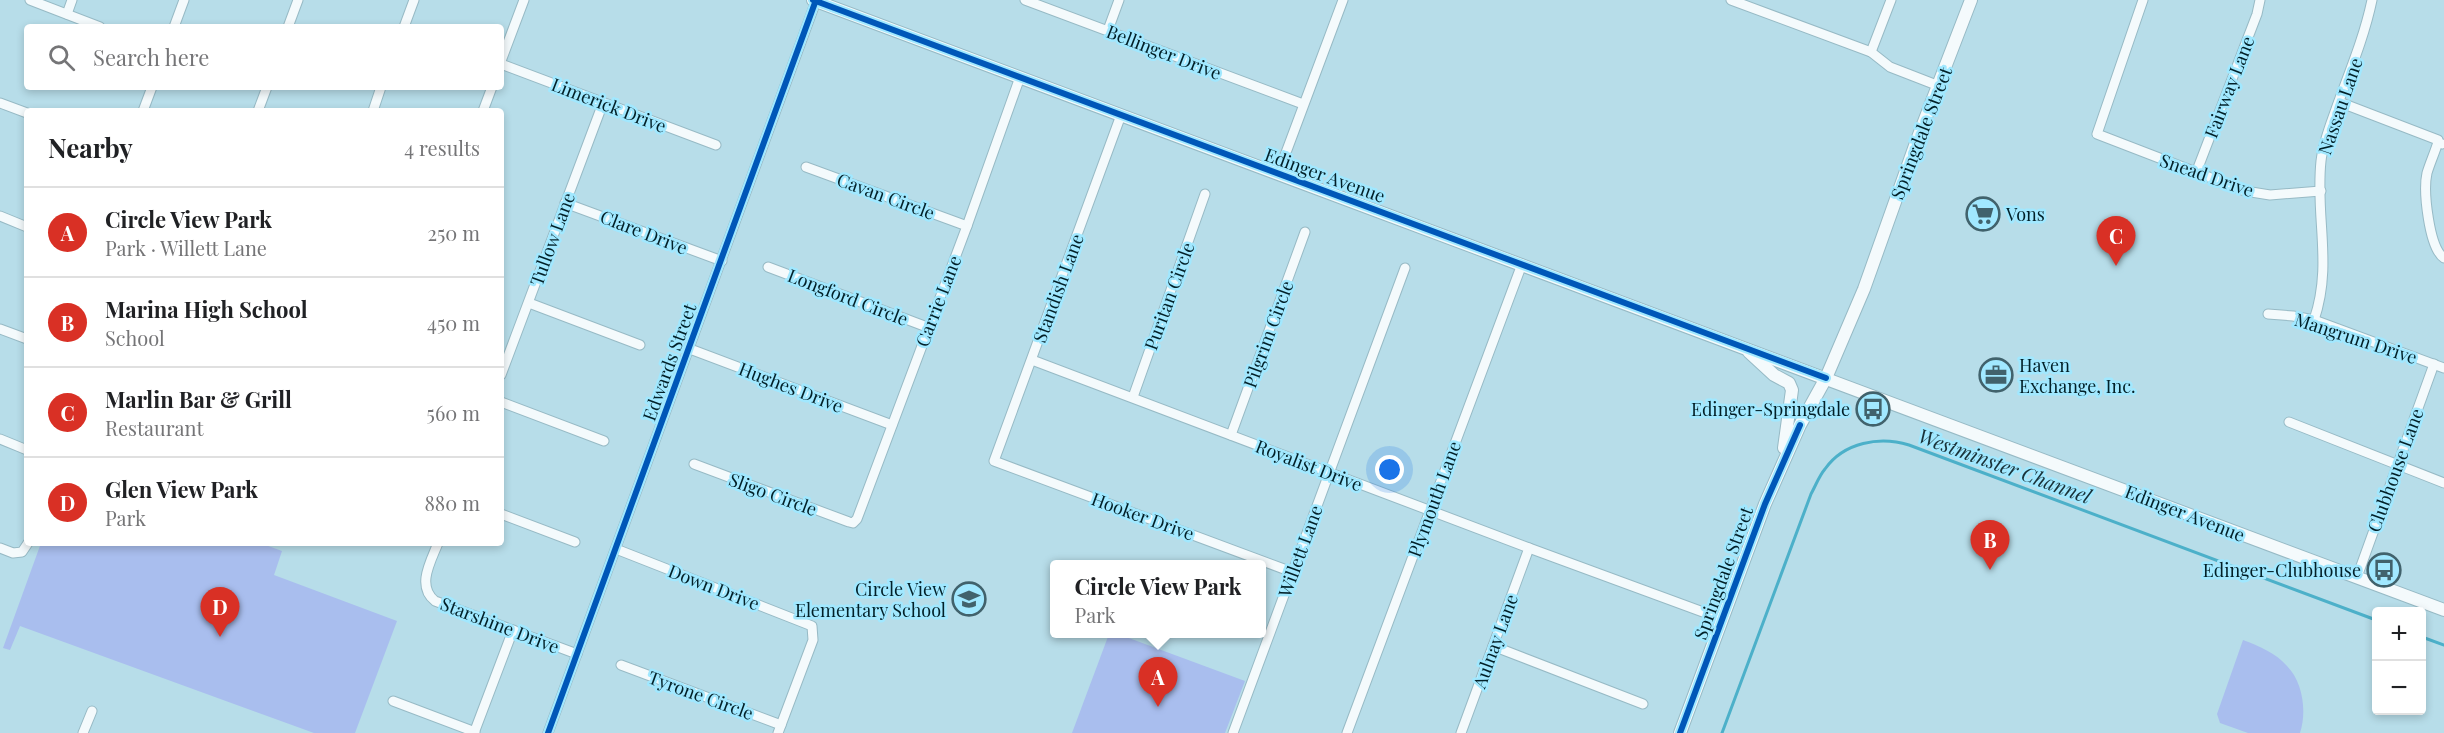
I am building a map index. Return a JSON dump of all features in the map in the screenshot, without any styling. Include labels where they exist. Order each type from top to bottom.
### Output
[{"type":"main road","name":"Edinger Avenue","points":[[816,0],[2444,610]]},
{"type":"main road","name":"Springdale Street","points":[[1680,733],[1782,463],[1826,378],[1864,289],[1971,0]]},
{"type":"main road","points":[[1743,347],[1774,375],[1789,383],[1792,390],[1782,463]]},
{"type":"street","points":[[30,0],[92,24]]},
{"type":"street","points":[[67,14],[72,0]]},
{"type":"street","points":[[175,24],[184,0]]},
{"type":"street","points":[[289,24],[298,0]]},
{"type":"street","points":[[405,24],[414,0]]},
{"type":"street","points":[[504,55],[524,0]]},
{"type":"street","name":"Edwards Street","points":[[548,733],[816,0]]},
{"type":"street","name":"Bellinger Drive","points":[[1025,0],[1303,104]]},
{"type":"street","points":[[1108,30],[1119,0]]},
{"type":"street","points":[[1278,174],[1343,0]]},
{"type":"street","points":[[1731,0],[1871,52],[1890,67],[1939,86]]},
{"type":"street","points":[[1871,52],[1891,0]]},
{"type":"street","name":"Snead Drive","points":[[2143,0],[2097,134],[2245,191],[2270,195],[2320,191]]},
{"type":"street","name":"Fairway Lane","points":[[2196,173],[2257,14],[2260,0]]},
{"type":"street","name":"Nassau Lane","points":[[2314,320],[2324,273],[2320,191],[2321,161],[2325,142],[2360,46],[2372,0]]},
{"type":"street","name":"Limerick Drive","points":[[504,64],[716,145]]},
{"type":"street","name":"Carrie Lane","points":[[853,523],[857,519],[927,327],[967,226],[1020,77]]},
{"type":"street","points":[[144,108],[151,90]]},
{"type":"street","points":[[259,108],[266,90]]},
{"type":"street","points":[[374,108],[380,90]]},
{"type":"street","points":[[484,108],[491,90]]},
{"type":"street","points":[[2339,102],[2441,143],[2427,175],[2427,203],[2434,246],[2438,254],[2444,258]]},
{"type":"street","points":[[0,103],[24,112]]},
{"type":"street","name":"Tullow Lane","points":[[504,367],[603,103]]},
{"type":"street","name":"Standish Lane","points":[[994,460],[1122,115]]},
{"type":"street","name":"Cavan Circle","points":[[806,167],[967,226]]},
{"type":"street","name":"Puritan Circle","points":[[1132,397],[1205,194]]},
{"type":"street","name":"Clare Drive","points":[[565,202],[722,261]]},
{"type":"street","points":[[0,216],[24,226]]},
{"type":"street","name":"Pilgrim Circle","points":[[1231,435],[1305,232]]},
{"type":"street","name":"Plymouth Lane","points":[[1347,733],[1522,264]]},
{"type":"street","name":"Longford Circle","points":[[768,267],[927,327]]},
{"type":"street","name":"Willett Lane","points":[[1233,733],[1405,268]]},
{"type":"street","points":[[529,303],[640,345]]},
{"type":"street","name":"Mangrum Drive","points":[[2268,314],[2314,320],[2444,368]]},
{"type":"street","points":[[0,329],[24,338]]},
{"type":"street","name":"Hughes Drive","points":[[690,349],[892,425]]},
{"type":"street","name":"Royalist Drive","points":[[1032,360],[1722,619]]},
{"type":"street","name":"Clubhouse Lane","points":[[2357,577],[2434,364]]},
{"type":"street","points":[[504,403],[604,441]]},
{"type":"street","points":[[2289,422],[2444,483]]},
{"type":"street","points":[[0,439],[24,449]]},
{"type":"street","name":"Hooker Drive","points":[[994,460],[1260,560]]},
{"type":"street","name":"Sligo Circle","points":[[694,464],[853,523]]},
{"type":"street","points":[[504,515],[575,542]]},
{"type":"street","points":[[0,548],[13,553],[22,552],[26,546]]},
{"type":"street","name":"Starshine Drive","points":[[437,546],[425,578],[426,591],[435,601],[577,654]]},
{"type":"street","name":"Aulnay Lane","points":[[1461,733],[1529,548]]},
{"type":"street","name":"Down Drive","points":[[616,549],[812,626],[813,640],[779,729]]},
{"type":"street","name":"Hooker Drive","points":[[1266,562],[1292,572]]},
{"type":"street","points":[[393,701],[475,733],[513,630]]},
{"type":"street","points":[[1493,646],[1643,704]]},
{"type":"street","name":"Tyrone Circle","points":[[621,665],[779,729]]},
{"type":"street","points":[[83,733],[92,711]]},
{"type":"shaded area","points":[[40,546],[268,546],[282,551],[274,575],[397,621],[355,733],[314,733],[20,626],[10,650],[3,648]]},
{"type":"shaded area","points":[[1108,638],[1129,638],[1245,681],[1225,733],[1072,733]]},
{"type":"shaded area","points":[[2243,640],[2261,647],[2283,661],[2297,680],[2303,707],[2300,733],[2248,733],[2220,723],[2217,714]]},
{"type":"waterway","name":"Westminster Channel","points":[[1722,733],[1811,494],[1819,478],[1833,460],[1852,447],[1863,444],[1886,441],[1909,445],[2372,619]]},
{"type":"waterway","name":"Westminster Channel","points":[[2426,638],[2444,645]]},
{"type":"cycle path","points":[[813,0],[1826,378]]},
{"type":"cycle path","points":[[548,733],[816,0]]},
{"type":"cycle path","points":[[1680,733],[1765,504],[1800,425]]},
{"type":"place","name":"Vons","points":[[1983,214]]},
{"type":"place","name":"Marlin Bar & Grill","points":[[2116,266]]},
{"type":"place","name":"Haven Exchange, Inc.","points":[[1996,375]]},
{"type":"place","name":"Edinger-Springdale","points":[[1873,409]]},
{"type":"place","name":"Marina High School","points":[[1990,570]]},
{"type":"place","name":"Edinger-Clubhouse","points":[[2384,570]]},
{"type":"place","name":"Circle View Elementary School","points":[[969,599]]},
{"type":"place","name":"Glen View Park","points":[[220,637]]},
{"type":"place","name":"Circle View Park","points":[[1158,707]]}]
